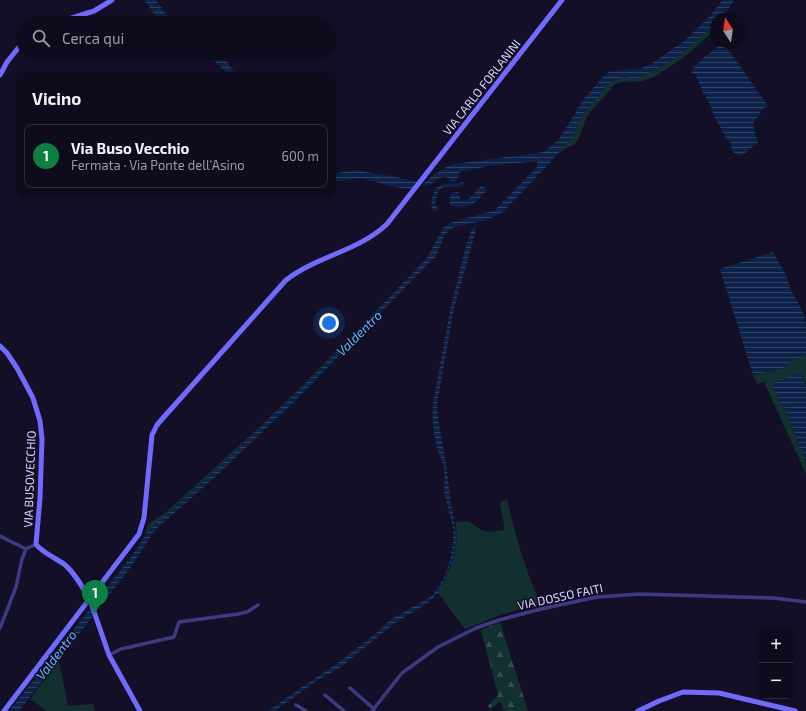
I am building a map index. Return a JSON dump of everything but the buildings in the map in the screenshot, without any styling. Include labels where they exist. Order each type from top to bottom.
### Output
[{"type":"main road","points":[[78,16],[94,11],[112,0]]},
{"type":"main road","name":"VIA CARLO FORLANINI","points":[[90,602],[136,539],[141,529],[144,518],[152,435],[163,418],[286,280],[303,269],[361,242],[387,224],[562,0]]},
{"type":"main road","points":[[0,75],[7,62],[16,51]]},
{"type":"main road","name":"VIA BUSOVECCHIO","points":[[0,346],[7,353],[33,398],[40,421],[42,439],[36,544],[38,548],[66,565],[79,582],[90,602],[109,655],[140,711]]},
{"type":"main road","points":[[4,711],[90,602]]},
{"type":"main road","points":[[638,711],[658,701],[683,692],[719,693],[795,711]]},
{"type":"street","points":[[0,536],[26,549]]},
{"type":"street","points":[[0,628],[16,587],[26,549],[36,544]]},
{"type":"street","name":"VIA DOSSO FAITI","points":[[350,688],[373,710],[402,674],[438,646],[476,628],[499,620],[597,597],[640,594],[774,598],[806,602]]},
{"type":"street","points":[[109,655],[121,649],[174,637],[179,622],[238,614],[247,612],[258,605]]},
{"type":"street","points":[[325,695],[344,711]]},
{"type":"street","points":[[296,705],[306,711]]},
{"type":"green space","points":[[710,28],[710,34],[689,53],[654,77],[642,81],[622,82],[615,84],[587,116],[578,140],[574,145],[568,147],[555,156],[573,138],[576,128],[585,111],[601,94],[606,86],[624,77],[636,79],[670,62]]},
{"type":"green space","points":[[354,332],[317,372],[237,450],[150,529],[144,537],[149,523],[164,514],[252,434],[302,386]]},
{"type":"green space","points":[[806,354],[806,387],[802,376],[774,384],[773,388],[778,396],[777,399],[784,407],[795,434],[798,437],[797,442],[805,458],[806,474],[764,382],[757,384],[753,375],[784,368],[793,358],[798,360]]},
{"type":"green space","points":[[507,500],[517,540],[535,592],[541,604],[500,615],[465,629],[438,593],[447,576],[453,559],[457,541],[455,522],[468,521],[481,530],[489,532],[504,530],[500,504],[502,501]]},
{"type":"green space","points":[[500,622],[528,711],[504,711],[500,701],[490,710],[488,706],[498,695],[481,630]]},
{"type":"green space","points":[[59,661],[68,706],[93,704],[95,711],[47,711],[30,699]]},
{"type":"water","points":[[144,0],[156,0],[167,16],[156,16]]},
{"type":"water","points":[[723,0],[734,0],[726,12],[713,12]]},
{"type":"water","name":"Valdentro","points":[[710,16],[710,28],[670,62],[636,79],[624,77],[606,86],[601,94],[585,111],[576,128],[573,138],[503,212],[487,220],[457,226],[449,230],[444,237],[435,258],[295,401],[213,479],[156,529],[131,567],[19,711],[9,711],[130,558],[150,529],[237,450],[317,372],[427,258],[444,227],[450,223],[495,210],[537,167],[537,162],[488,166],[460,172],[456,182],[450,182],[449,178],[442,177],[429,185],[421,186],[428,179],[454,164],[544,152],[560,138],[583,100],[610,71],[639,69],[651,64],[684,41]]},
{"type":"water","points":[[716,48],[727,48],[768,106],[762,109],[753,125],[758,143],[739,156],[732,151],[730,142],[727,140],[713,114],[696,75],[692,73],[692,70],[696,65]]},
{"type":"water","points":[[213,60],[226,60],[234,72],[225,72]]},
{"type":"water","points":[[353,170],[397,177],[417,182],[413,190],[360,178],[336,182],[336,173]]},
{"type":"water","points":[[463,182],[464,185],[458,187],[444,187],[438,191],[435,204],[437,211],[434,211],[431,202],[436,188],[443,184]]},
{"type":"water","points":[[482,186],[487,189],[476,202],[461,207],[450,205],[451,193],[458,192],[461,201],[471,197]]},
{"type":"water","points":[[472,228],[475,228],[476,230],[454,308],[437,404],[456,533],[456,544],[453,559],[443,584],[438,593],[428,603],[395,623],[341,667],[318,680],[275,711],[268,711],[335,665],[374,635],[390,620],[430,597],[441,584],[445,575],[451,556],[453,529],[445,496],[443,465],[434,433],[433,402],[451,306]]},
{"type":"water","points":[[773,252],[786,275],[791,291],[804,315],[806,326],[806,354],[798,360],[793,358],[784,368],[753,375],[720,269]]},
{"type":"water","points":[[800,373],[806,387],[806,462],[797,440],[798,437],[795,434],[784,407],[777,399],[778,396],[773,388],[775,382]]},
{"type":"waterway","points":[[475,221],[475,228]]},
{"type":"place","name":"Via Buso Vecchio","points":[[95,613]]}]
